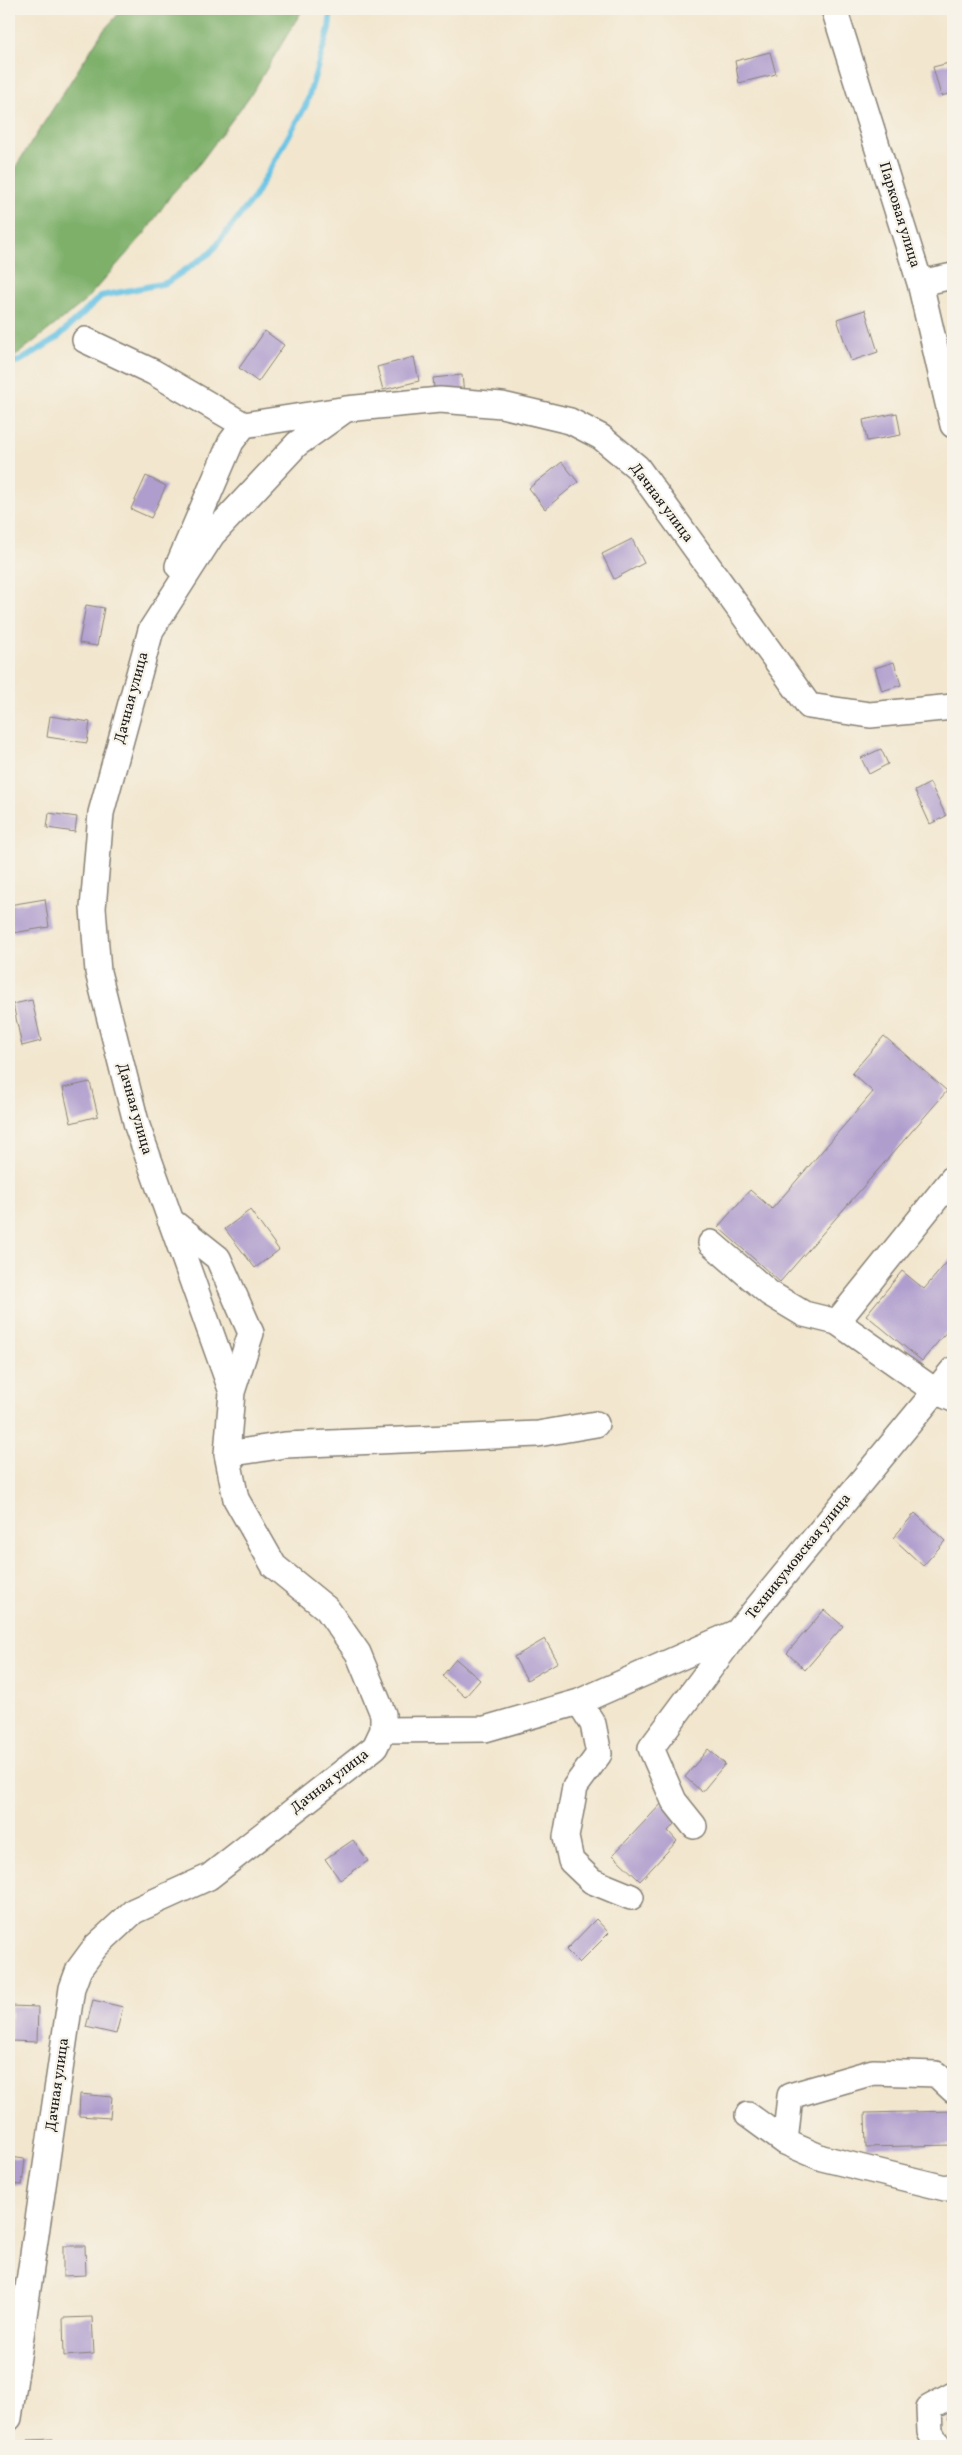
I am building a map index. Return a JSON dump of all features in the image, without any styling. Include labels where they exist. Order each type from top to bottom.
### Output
[{"type":"street","name":"Парковая улица","points":[[834,9],[920,283],[953,425]]},
{"type":"street","points":[[920,283],[953,276]]},
{"type":"street","points":[[85,340],[153,372],[244,425],[346,409]]},
{"type":"street","name":"Дачная улица","points":[[9,2418],[72,1988],[78,1969],[96,1946],[134,1911],[209,1877],[376,1747],[383,1730],[382,1714],[358,1653],[327,1609],[274,1566],[236,1499],[227,1454],[232,1392],[137,1126],[98,972],[93,908],[101,813],[151,630],[212,535],[297,444],[346,409],[440,400],[502,405],[570,421],[601,437],[637,467],[809,706],[870,715],[953,707]]},
{"type":"street","points":[[151,630],[231,442],[244,425]]},
{"type":"street","points":[[837,1322],[953,1178]]},
{"type":"street","points":[[170,1220],[218,1258],[251,1333],[232,1392]]},
{"type":"street","points":[[711,1243],[769,1293],[804,1314],[837,1322],[944,1395]]},
{"type":"street","name":"Техникумовская улица","points":[[694,1826],[674,1802],[651,1748],[738,1631],[944,1395],[953,1370]]},
{"type":"street","points":[[227,1454],[285,1445],[538,1434],[596,1424]]},
{"type":"street","points":[[383,1730],[485,1729],[580,1702],[738,1631]]},
{"type":"street","points":[[580,1702],[593,1724],[599,1754],[575,1787],[566,1837],[571,1862],[592,1881],[631,1896]]},
{"type":"street","points":[[785,2142],[790,2096],[872,2072],[936,2074],[953,2090]]},
{"type":"street","points":[[748,2115],[785,2142],[822,2158],[945,2188],[953,2186]]},
{"type":"street","points":[[938,2446],[930,2432],[929,2408],[953,2395]]},
{"type":"green space","points":[[123,9],[303,9],[252,93],[200,163],[171,195],[145,233],[84,302],[9,361],[9,177],[103,31]]},
{"type":"building","points":[[770,52],[776,74],[739,83],[735,61]]},
{"type":"building","points":[[953,62],[953,93],[941,96],[933,67]]},
{"type":"building","points":[[865,310],[878,352],[851,361],[837,319]]},
{"type":"building","points":[[265,331],[284,345],[258,382],[239,368]]},
{"type":"building","points":[[414,357],[419,381],[383,390],[377,367]]},
{"type":"building","points":[[462,375],[464,394],[435,397],[433,378]]},
{"type":"building","points":[[897,413],[901,435],[867,441],[863,420]]},
{"type":"building","points":[[562,462],[578,482],[545,509],[529,488]]},
{"type":"building","points":[[146,476],[166,486],[151,518],[131,509]]},
{"type":"building","points":[[632,539],[644,563],[614,579],[602,554]]},
{"type":"building","points":[[86,605],[104,608],[97,646],[79,643]]},
{"type":"building","points":[[894,662],[901,685],[882,691],[875,668]]},
{"type":"building","points":[[50,716],[90,722],[87,743],[47,737]]},
{"type":"building","points":[[881,749],[888,764],[869,774],[861,758]]},
{"type":"building","points":[[930,783],[946,816],[930,824],[915,791]]},
{"type":"building","points":[[49,813],[77,817],[75,832],[47,828]]},
{"type":"building","points":[[45,899],[49,927],[13,933],[9,905]]},
{"type":"building","points":[[32,1000],[41,1041],[22,1046],[13,1004]]},
{"type":"building","points":[[884,1036],[947,1091],[780,1282],[718,1227],[750,1190],[772,1209],[873,1092],[852,1073]]},
{"type":"building","points":[[90,1082],[98,1116],[71,1123],[63,1088]]},
{"type":"building","points":[[250,1210],[279,1250],[255,1268],[225,1229]]},
{"type":"building","points":[[953,1255],[953,1324],[922,1361],[866,1315],[902,1271],[924,1289]]},
{"type":"building","points":[[915,1513],[945,1541],[923,1566],[893,1538]]},
{"type":"building","points":[[824,1610],[843,1626],[805,1670],[787,1653]]},
{"type":"building","points":[[545,1639],[558,1662],[527,1680],[514,1657]]},
{"type":"building","points":[[456,1659],[480,1680],[465,1697],[442,1676]]},
{"type":"building","points":[[708,1749],[725,1764],[702,1792],[685,1777]]},
{"type":"building","points":[[664,1801],[680,1817],[668,1831],[677,1841],[640,1881],[613,1855]]},
{"type":"building","points":[[353,1840],[368,1861],[340,1880],[325,1859]]},
{"type":"building","points":[[596,1919],[609,1933],[579,1963],[566,1950]]},
{"type":"building","points":[[93,2000],[123,2007],[116,2034],[86,2027]]},
{"type":"building","points":[[11,2006],[38,2007],[37,2042],[11,2041]]},
{"type":"building","points":[[80,2094],[112,2097],[110,2118],[79,2116]]},
{"type":"building","points":[[953,2111],[953,2145],[866,2147],[865,2113]]},
{"type":"building","points":[[9,2157],[25,2159],[22,2185],[9,2184]]},
{"type":"building","points":[[63,2246],[85,2246],[86,2275],[63,2276]]},
{"type":"building","points":[[92,2317],[94,2354],[64,2356],[63,2318]]},
{"type":"building","points":[[953,2415],[953,2429],[947,2418]]},
{"type":"building","points":[[53,2439],[53,2446],[29,2446],[28,2440]]},
{"type":"waterway","points":[[9,363],[20,361],[56,339],[101,296],[166,283],[210,253],[253,199],[306,105],[329,29],[331,9]]}]
